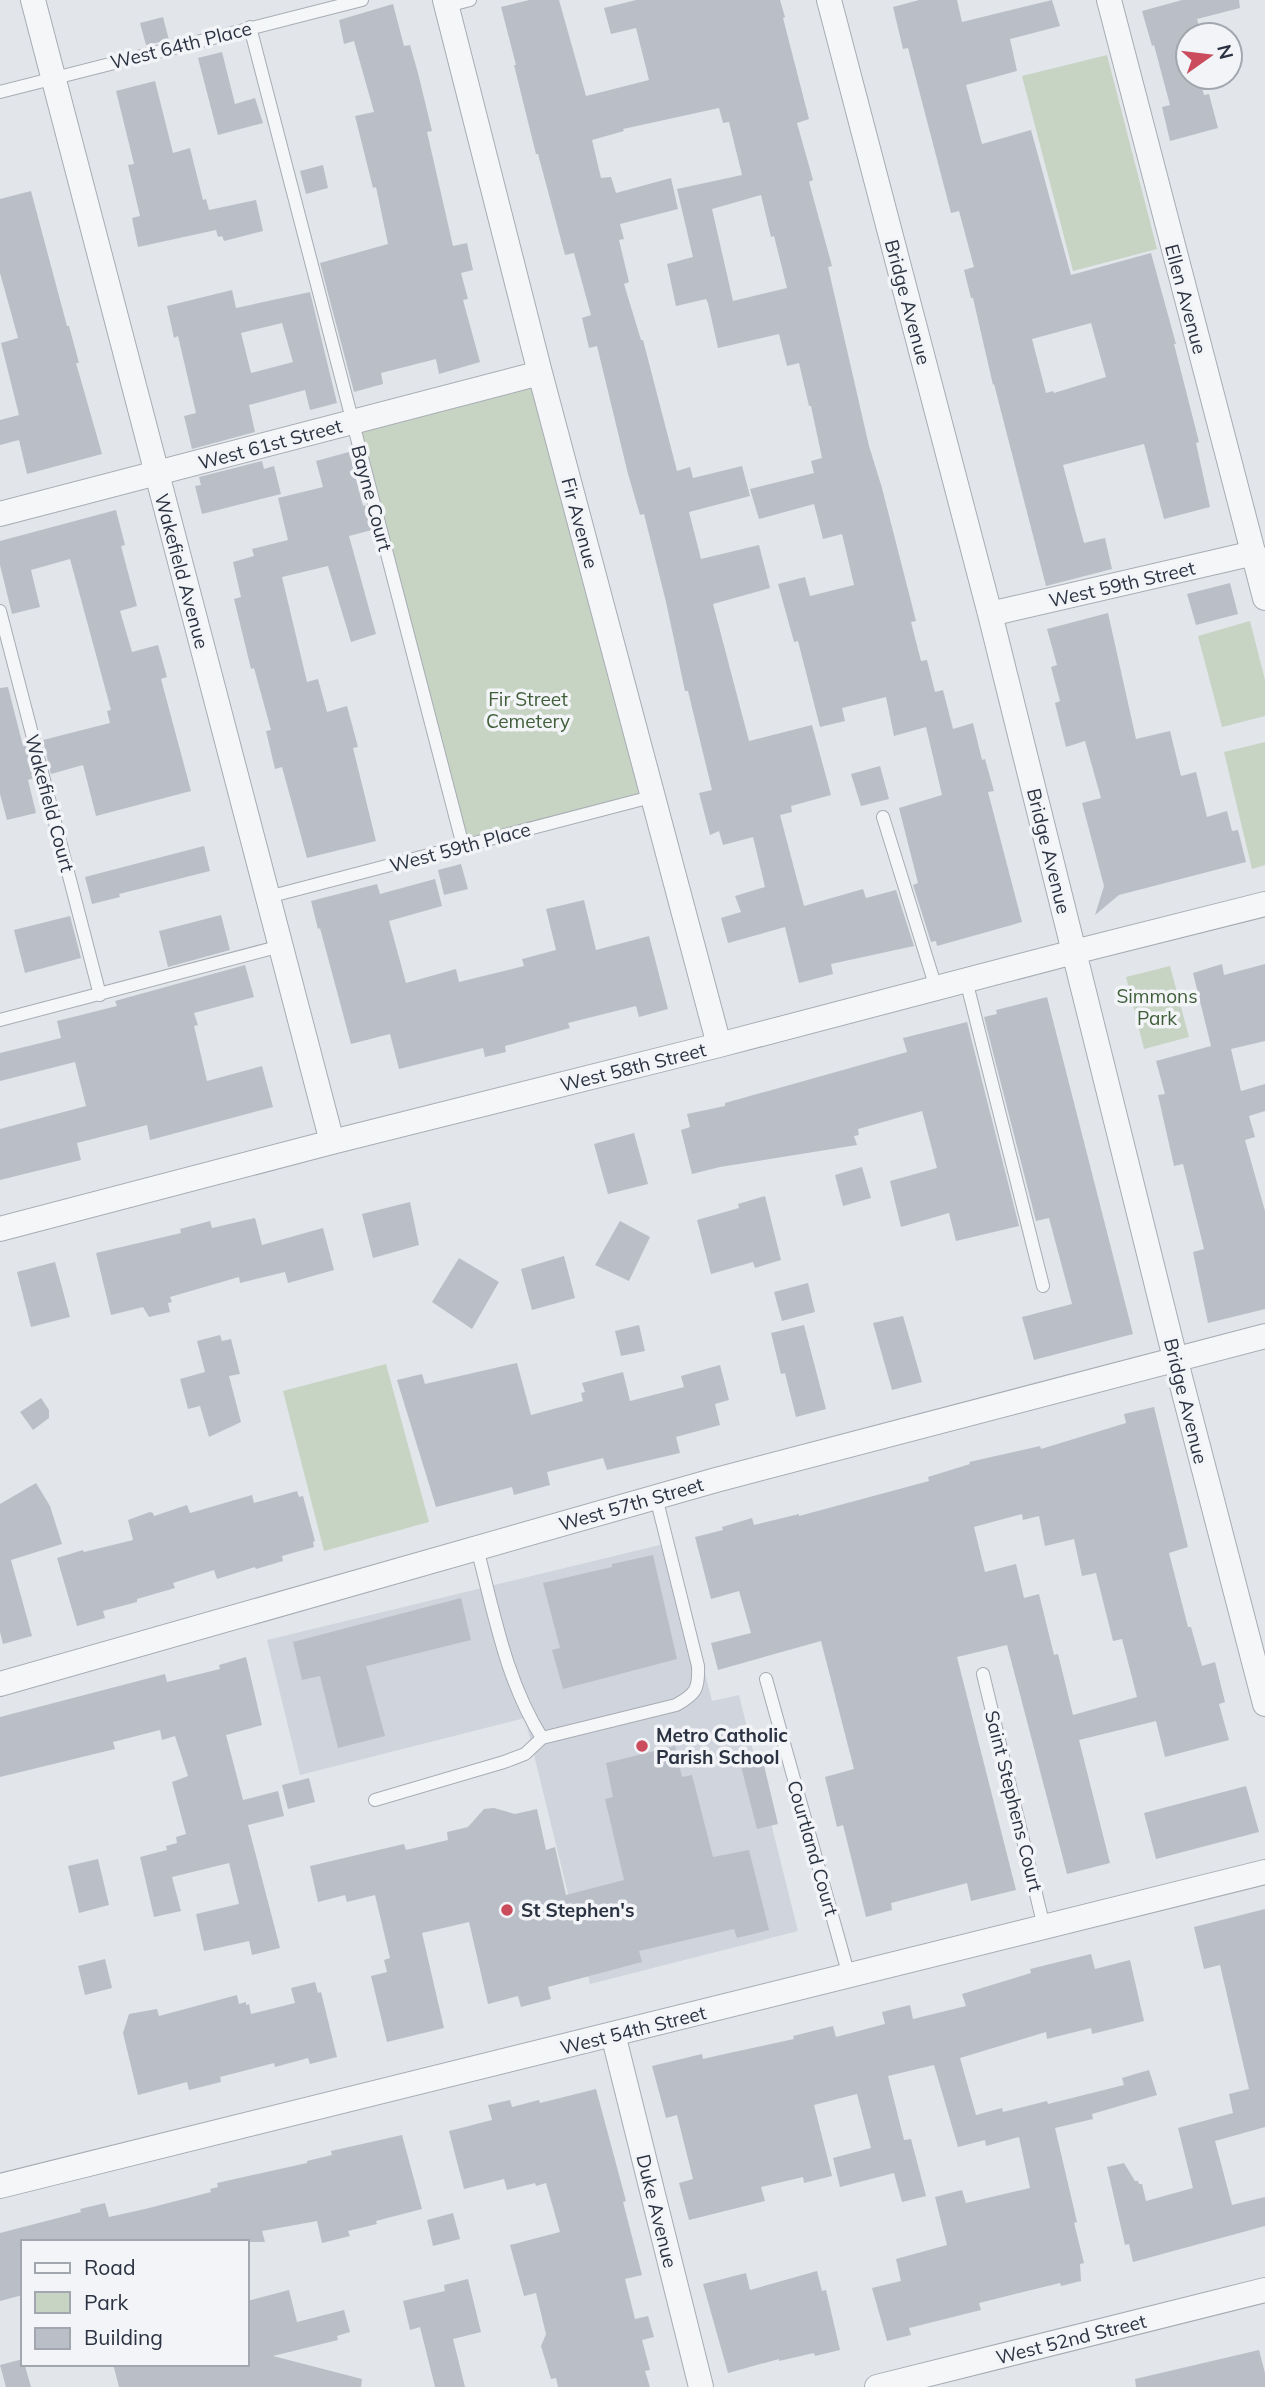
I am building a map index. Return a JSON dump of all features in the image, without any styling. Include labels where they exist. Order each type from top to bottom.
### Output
[{"type":"street","name":"Wakefield Avenue","points":[[33,0],[332,1142]]},
{"type":"street","name":"Bridge Avenue","points":[[829,0],[990,614],[1175,1358],[1265,1704]]},
{"type":"street","name":"Ellen Avenue","points":[[1108,0],[1265,598]]},
{"type":"street","name":"Fir Avenue","points":[[454,2],[540,373],[719,1045]]},
{"type":"street","name":"West 61st Street","points":[[0,514],[540,373]]},
{"type":"street","name":"West 59th Street","points":[[990,614],[1254,553]]},
{"type":"street","name":"West 58th Street","points":[[0,1229],[1265,904]]},
{"type":"street","name":"West 57th Street","points":[[0,1684],[656,1497],[1265,1336]]},
{"type":"street","name":"West 54th Street","points":[[0,2186],[1265,1872]]},
{"type":"street","name":"Duke Avenue","points":[[613,2035],[701,2387]]},
{"type":"street","name":"West 52nd Street","points":[[877,2387],[1265,2290]]},
{"type":"lane","name":"West 64th Place","points":[[0,92],[362,0]]},
{"type":"lane","name":"Bayne Court","points":[[250,27],[463,846]]},
{"type":"lane","name":"Wakefield Court","points":[[0,611],[100,995]]},
{"type":"lane","name":"West 59th Place","points":[[268,897],[652,797]]},
{"type":"lane","points":[[883,817],[936,988]]},
{"type":"lane","points":[[0,1020],[281,946]]},
{"type":"lane","points":[[966,980],[1043,1286]]},
{"type":"lane","points":[[375,1800],[504,1762],[525,1754],[542,1738],[676,1705],[691,1697],[699,1682],[698,1666],[656,1497]]},
{"type":"lane","points":[[477,1548],[507,1661],[528,1717],[542,1738]]},
{"type":"lane","name":"Saint Stephens Court","points":[[983,1674],[1044,1927]]},
{"type":"lane","name":"Courtland Court","points":[[766,1679],[849,1976]]},
{"type":"shaded area","name":"Metro Catholic Parish School","points":[[672,1542],[712,1701],[739,1695],[798,1931],[590,1984],[525,1718],[300,1775],[267,1640]]},
{"type":"green space","points":[[1107,55],[1157,249],[1073,271],[1022,76]]},
{"type":"green space","name":"Fir Street Cemetery","points":[[540,373],[651,797],[463,846],[352,422]]},
{"type":"green space","points":[[1250,621],[1265,680],[1265,716],[1222,727],[1198,636]]},
{"type":"green space","points":[[1265,742],[1265,865],[1252,869],[1224,752]]},
{"type":"green space","name":"Simmons Park","points":[[1170,966],[1189,1037],[1144,1049],[1126,977]]},
{"type":"green space","points":[[386,1364],[429,1522],[324,1551],[283,1391]]},
{"type":"building","points":[[529,0],[559,0],[586,96],[649,80],[636,28],[611,34],[604,8],[636,0],[780,0],[809,119],[797,123],[813,180],[809,182],[832,266],[828,267],[869,446],[916,621],[911,622],[921,661],[927,660],[935,692],[943,690],[953,729],[973,723],[982,760],[985,759],[994,791],[988,792],[1022,922],[937,946],[936,941],[931,942],[913,885],[918,883],[899,808],[942,795],[926,727],[894,736],[886,697],[842,708],[845,721],[820,727],[798,641],[794,642],[778,584],[805,577],[810,596],[854,585],[842,534],[823,539],[814,504],[759,519],[750,489],[814,473],[811,461],[822,458],[799,363],[787,366],[779,334],[718,348],[706,299],[676,306],[667,264],[693,257],[677,189],[742,175],[729,122],[723,123],[719,108],[623,129],[624,131],[592,140],[601,178],[611,177],[616,193],[671,178],[678,209],[620,224],[624,239],[619,240],[629,282],[624,284],[643,340],[677,471],[690,467],[693,478],[742,466],[750,496],[689,512],[701,559],[759,545],[770,588],[713,604],[749,741],[812,725],[831,795],[791,806],[792,812],[780,815],[804,906],[863,889],[866,898],[896,890],[914,946],[831,964],[833,974],[799,983],[785,927],[728,943],[721,918],[741,912],[735,896],[765,887],[753,837],[723,845],[719,831],[710,835],[699,793],[712,790],[688,691],[685,691],[644,514],[640,515],[628,474],[597,346],[589,348],[582,318],[591,315],[574,253],[565,255],[536,154],[501,7]],"holes":[[[761,195],[771,237],[774,236],[787,288],[733,301],[712,209]]]},
{"type":"building","points":[[919,0],[957,0],[962,22],[1052,0],[1060,26],[1010,39],[1017,71],[966,85],[982,144],[1031,130],[1071,275],[1151,253],[1199,442],[1196,443],[1210,507],[1164,519],[1144,444],[1063,465],[1084,543],[1105,538],[1112,569],[1046,586],[964,270],[974,267],[959,211],[951,213],[908,48],[903,49],[893,7]],"holes":[[[1091,323],[1106,377],[1046,393],[1032,339]]]},
{"type":"building","points":[[1182,0],[1239,0],[1240,8],[1198,21],[1174,21],[1174,91],[1203,91],[1204,95],[1209,94],[1218,128],[1170,141],[1162,107],[1170,105],[1142,11]]},
{"type":"building","points":[[393,4],[404,46],[410,45],[418,73],[432,131],[427,132],[453,246],[467,243],[473,270],[461,273],[468,299],[463,300],[480,362],[439,374],[436,359],[381,373],[383,384],[354,392],[320,263],[388,244],[376,187],[373,188],[355,116],[374,112],[354,41],[344,44],[339,20]]},
{"type":"building","points":[[163,17],[169,40],[146,45],[140,23]]},
{"type":"building","points":[[222,52],[235,104],[255,98],[263,123],[218,135],[198,58]]},
{"type":"building","points":[[155,81],[173,153],[190,148],[203,200],[206,199],[209,210],[256,200],[263,231],[224,241],[222,236],[218,237],[216,230],[138,247],[132,218],[140,216],[128,165],[134,164],[116,91]]},
{"type":"building","points":[[323,165],[328,188],[306,194],[300,171]]},
{"type":"building","points":[[31,191],[102,454],[27,474],[19,440],[0,445],[0,420],[19,415],[1,343],[18,338],[0,273],[0,199]]},
{"type":"building","points":[[232,290],[236,308],[310,292],[337,403],[310,410],[305,390],[249,405],[255,432],[192,449],[184,416],[196,413],[178,336],[174,338],[167,306]],"holes":[[[282,323],[293,362],[251,373],[241,333]]]},
{"type":"building","points":[[349,452],[372,530],[349,536],[376,634],[351,642],[328,566],[282,577],[307,682],[318,679],[327,712],[347,706],[358,747],[353,748],[376,841],[307,858],[282,767],[275,769],[266,731],[271,730],[254,668],[251,669],[234,599],[241,597],[233,562],[254,556],[252,549],[288,540],[278,498],[323,487],[316,461]]},
{"type":"building","points":[[262,461],[264,469],[274,466],[281,494],[202,514],[195,486],[201,485],[199,477]]},
{"type":"building","points":[[116,510],[125,545],[121,546],[137,606],[120,611],[132,652],[158,645],[167,677],[161,679],[191,791],[96,816],[83,765],[51,774],[43,740],[110,723],[107,711],[111,710],[70,559],[31,570],[40,607],[12,614],[0,565],[0,541]]},
{"type":"building","points":[[1230,583],[1238,614],[1196,625],[1187,594]]},
{"type":"building","points":[[1108,613],[1136,739],[1170,731],[1181,776],[1196,772],[1207,817],[1227,811],[1232,831],[1238,830],[1246,862],[1119,895],[1095,915],[1104,886],[1082,803],[1101,798],[1085,741],[1066,747],[1055,703],[1060,701],[1051,667],[1057,665],[1047,629]]},
{"type":"building","points":[[8,687],[34,778],[28,780],[36,813],[7,820],[0,794],[0,688]]},
{"type":"building","points":[[880,766],[889,799],[861,806],[851,774]]},
{"type":"building","points":[[204,846],[210,871],[119,894],[120,897],[92,904],[85,877]]},
{"type":"building","points":[[461,864],[468,889],[444,895],[438,870]]},
{"type":"building","points":[[435,879],[442,906],[389,921],[406,983],[456,969],[459,982],[524,966],[522,959],[556,950],[546,909],[584,900],[596,950],[649,936],[668,1009],[639,1017],[636,1006],[568,1023],[570,1028],[505,1046],[506,1052],[485,1057],[483,1048],[399,1069],[390,1034],[351,1044],[311,901],[377,884],[380,894]]},
{"type":"building","points":[[221,915],[230,950],[168,967],[159,931]]},
{"type":"building","points":[[70,916],[81,958],[25,973],[14,930]]},
{"type":"building","points":[[1222,964],[1224,975],[1265,964],[1265,1041],[1231,1049],[1241,1091],[1265,1084],[1265,1111],[1249,1116],[1255,1137],[1245,1140],[1265,1211],[1265,1309],[1208,1323],[1193,1252],[1204,1249],[1183,1164],[1174,1166],[1158,1095],[1165,1094],[1156,1061],[1211,1046],[1193,973]]},
{"type":"building","points":[[245,965],[254,997],[194,1013],[198,1025],[194,1026],[207,1081],[262,1066],[273,1107],[150,1140],[147,1125],[77,1143],[81,1160],[0,1180],[0,1129],[86,1106],[75,1062],[0,1081],[0,1053],[61,1038],[57,1021],[117,1006],[115,1001]]},
{"type":"building","points":[[1047,997],[1133,1334],[1034,1360],[1022,1317],[1072,1304],[1049,1218],[1036,1221],[984,1017],[997,1014],[996,1010]]},
{"type":"building","points":[[967,1022],[1019,1226],[956,1241],[949,1213],[901,1227],[890,1181],[937,1168],[922,1111],[858,1129],[859,1135],[854,1136],[857,1145],[692,1174],[681,1130],[690,1127],[687,1114],[725,1106],[725,1103],[907,1052],[903,1038]]},
{"type":"building","points":[[634,1133],[648,1184],[608,1194],[594,1144]]},
{"type":"building","points":[[862,1167],[871,1198],[843,1206],[835,1175]]},
{"type":"building","points":[[765,1196],[781,1260],[755,1268],[753,1262],[711,1274],[697,1220],[739,1208],[738,1204]]},
{"type":"building","points":[[410,1202],[419,1245],[373,1258],[362,1214]]},
{"type":"building","points":[[255,1218],[262,1245],[323,1228],[334,1270],[288,1283],[285,1272],[240,1283],[239,1277],[170,1297],[170,1312],[149,1317],[143,1307],[111,1315],[96,1253],[181,1233],[180,1229],[210,1221],[212,1228]]},
{"type":"building","points":[[620,1221],[650,1237],[629,1281],[595,1265]]},
{"type":"building","points":[[564,1256],[575,1298],[532,1310],[521,1269]]},
{"type":"building","points":[[459,1258],[499,1282],[472,1329],[432,1302]]},
{"type":"building","points":[[55,1262],[70,1317],[31,1327],[17,1272]]},
{"type":"building","points":[[808,1283],[815,1312],[782,1321],[774,1292]]},
{"type":"building","points":[[903,1316],[922,1382],[892,1390],[873,1323]]},
{"type":"building","points":[[639,1325],[645,1351],[621,1356],[615,1331]]},
{"type":"building","points":[[804,1325],[826,1409],[796,1417],[785,1373],[781,1374],[771,1333]]},
{"type":"building","points":[[220,1335],[222,1341],[231,1339],[240,1374],[229,1376],[241,1422],[209,1437],[200,1406],[188,1409],[180,1379],[205,1372],[197,1341]]},
{"type":"building","points":[[517,1363],[531,1415],[583,1401],[581,1393],[585,1392],[582,1383],[623,1372],[630,1401],[684,1387],[681,1376],[720,1365],[729,1400],[715,1404],[720,1425],[676,1437],[680,1453],[607,1470],[603,1458],[547,1472],[550,1485],[514,1495],[512,1487],[436,1507],[397,1380],[422,1374],[425,1384]]},
{"type":"building","points":[[41,1398],[49,1410],[49,1418],[33,1430],[20,1412]]},
{"type":"building","points":[[1154,1407],[1188,1547],[1169,1553],[1188,1627],[1191,1627],[1202,1666],[1215,1662],[1225,1702],[1219,1704],[1229,1740],[1165,1757],[1156,1721],[1079,1740],[1110,1863],[1067,1874],[1007,1645],[957,1657],[1016,1890],[971,1901],[967,1883],[891,1903],[892,1910],[866,1917],[843,1825],[837,1827],[825,1777],[854,1769],[821,1641],[718,1670],[711,1643],[751,1633],[739,1591],[711,1599],[695,1537],[723,1530],[722,1527],[752,1518],[754,1525],[799,1516],[929,1481],[928,1477],[970,1464],[969,1462],[1040,1446],[1041,1449],[1126,1423],[1124,1414]],"holes":[[[1022,1514],[1023,1520],[1039,1516],[1045,1546],[1074,1539],[1082,1576],[1096,1573],[1113,1641],[1122,1639],[1137,1697],[1073,1715],[1039,1594],[1024,1598],[1016,1564],[985,1572],[974,1527]]]},
{"type":"building","points":[[36,1483],[50,1506],[62,1544],[11,1560],[32,1636],[3,1644],[0,1632],[0,1504]]},
{"type":"building","points":[[297,1491],[299,1497],[303,1496],[315,1541],[314,1547],[282,1556],[283,1561],[217,1579],[214,1570],[173,1583],[175,1588],[103,1611],[105,1618],[77,1626],[57,1558],[133,1540],[128,1520],[150,1512],[154,1516],[187,1505],[190,1513],[252,1495],[254,1503]]},
{"type":"building","points":[[653,1555],[677,1659],[563,1689],[552,1650],[560,1648],[543,1583]]},
{"type":"building","points":[[461,1598],[471,1640],[366,1666],[385,1736],[338,1748],[320,1676],[302,1680],[293,1642]]},
{"type":"building","points":[[246,1657],[262,1725],[226,1735],[243,1800],[278,1791],[284,1816],[248,1825],[280,1948],[252,1955],[249,1941],[204,1951],[196,1914],[239,1904],[229,1863],[172,1877],[181,1911],[154,1917],[140,1857],[167,1850],[166,1846],[177,1843],[176,1837],[186,1834],[172,1782],[188,1776],[175,1736],[162,1740],[160,1730],[113,1742],[115,1749],[0,1777],[0,1717],[165,1674],[167,1682],[220,1669],[219,1665]]},
{"type":"building","points":[[675,1746],[682,1777],[692,1775],[713,1857],[749,1850],[769,1930],[737,1938],[734,1929],[639,1951],[642,1962],[548,1987],[551,1999],[521,2007],[518,1996],[488,2004],[469,1922],[422,1933],[444,2028],[387,2042],[371,1976],[387,1972],[384,1960],[390,1958],[375,1895],[347,1902],[345,1895],[318,1902],[310,1866],[404,1844],[406,1850],[448,1840],[447,1832],[468,1827],[484,1809],[494,1808],[515,1814],[537,1809],[546,1850],[555,1847],[566,1895],[624,1880],[605,1799],[613,1797],[606,1763]]},
{"type":"building","points":[[762,1757],[778,1824],[757,1829],[740,1762]]},
{"type":"building","points":[[309,1778],[315,1802],[288,1809],[282,1785]]},
{"type":"building","points":[[1246,1786],[1259,1832],[1156,1859],[1144,1813]]},
{"type":"building","points":[[98,1859],[109,1905],[79,1913],[68,1866]]},
{"type":"building","points":[[1265,1909],[1265,2127],[1215,2141],[1232,2205],[1265,2197],[1265,2226],[1133,2262],[1129,2244],[1125,2245],[1107,2167],[1124,2163],[1135,2181],[1142,2184],[1146,2201],[1193,2188],[1178,2128],[1233,2113],[1229,2094],[1249,2089],[1220,1965],[1204,1969],[1194,1927]]},
{"type":"building","points":[[1091,1954],[1095,1969],[1130,1960],[1144,2021],[1092,2034],[1091,2028],[1047,2039],[1046,2032],[960,2058],[976,2115],[1002,2108],[1003,2112],[1047,2101],[1048,2104],[1124,2085],[1122,2078],[1149,2070],[1157,2095],[1092,2114],[1093,2119],[1055,2128],[1084,2263],[1080,2264],[1081,2281],[1061,2286],[1060,2283],[979,2303],[981,2310],[909,2328],[911,2335],[887,2341],[872,2288],[901,2281],[896,2259],[947,2245],[935,2197],[962,2190],[966,2203],[1030,2188],[1019,2137],[986,2146],[985,2140],[958,2147],[934,2065],[888,2076],[904,2140],[911,2139],[926,2196],[902,2202],[894,2173],[840,2187],[833,2158],[871,2148],[857,2094],[814,2105],[832,2176],[804,2183],[803,2177],[761,2187],[765,2201],[689,2220],[679,2183],[693,2179],[677,2115],[666,2118],[652,2066],[702,2054],[703,2059],[794,2039],[793,2036],[833,2026],[836,2037],[885,2024],[882,2012],[910,2005],[913,2019],[966,2006],[962,1994],[1031,1973],[1030,1969]]},
{"type":"building","points":[[105,1959],[112,1988],[85,1995],[78,1966]]},
{"type":"building","points":[[315,1982],[318,1993],[321,1992],[337,2057],[310,2064],[308,2058],[275,2067],[274,2063],[220,2077],[221,2082],[189,2090],[187,2082],[138,2095],[123,2033],[129,2014],[157,2009],[159,2016],[237,1995],[239,2004],[249,2004],[251,2014],[295,2003],[291,1988]]},
{"type":"building","points":[[596,2089],[626,2201],[623,2202],[642,2275],[625,2279],[635,2319],[648,2316],[654,2337],[642,2340],[650,2370],[645,2371],[650,2387],[558,2387],[556,2378],[551,2379],[541,2346],[546,2334],[536,2293],[524,2296],[510,2245],[560,2232],[546,2183],[507,2190],[504,2179],[464,2189],[449,2131],[492,2120],[488,2105],[510,2100],[512,2107],[539,2100],[540,2103]]},
{"type":"building","points":[[402,2135],[422,2209],[376,2221],[377,2224],[348,2231],[350,2236],[322,2243],[317,2221],[262,2231],[265,2242],[21,2240],[21,2296],[0,2301],[0,2233],[105,2203],[109,2217],[145,2209],[211,2192],[210,2189],[218,2187],[217,2183],[307,2163],[332,2155],[331,2151]]},
{"type":"building","points":[[453,2213],[460,2239],[433,2246],[427,2220]]},
{"type":"building","points":[[817,2271],[822,2291],[826,2290],[840,2350],[815,2356],[814,2353],[779,2359],[728,2373],[703,2284],[746,2273],[750,2290]]},
{"type":"building","points":[[468,2279],[481,2332],[453,2339],[465,2387],[435,2387],[420,2327],[410,2330],[403,2301],[445,2291],[444,2285]]},
{"type":"building","points":[[289,2290],[297,2322],[344,2310],[350,2332],[337,2336],[338,2340],[273,2356],[362,2379],[361,2387],[119,2387],[114,2366],[248,2366],[248,2301]]},
{"type":"building","points":[[1259,2350],[1265,2373],[1265,2387],[1136,2387],[1135,2379]]},
{"type":"building","points":[[21,2360],[21,2366],[25,2366],[31,2387],[6,2387],[0,2365]]},
{"type":"place","name":"Metro Catholic Parish School","points":[[642,1746]]},
{"type":"place","name":"St Stephen's","points":[[507,1910]]}]
